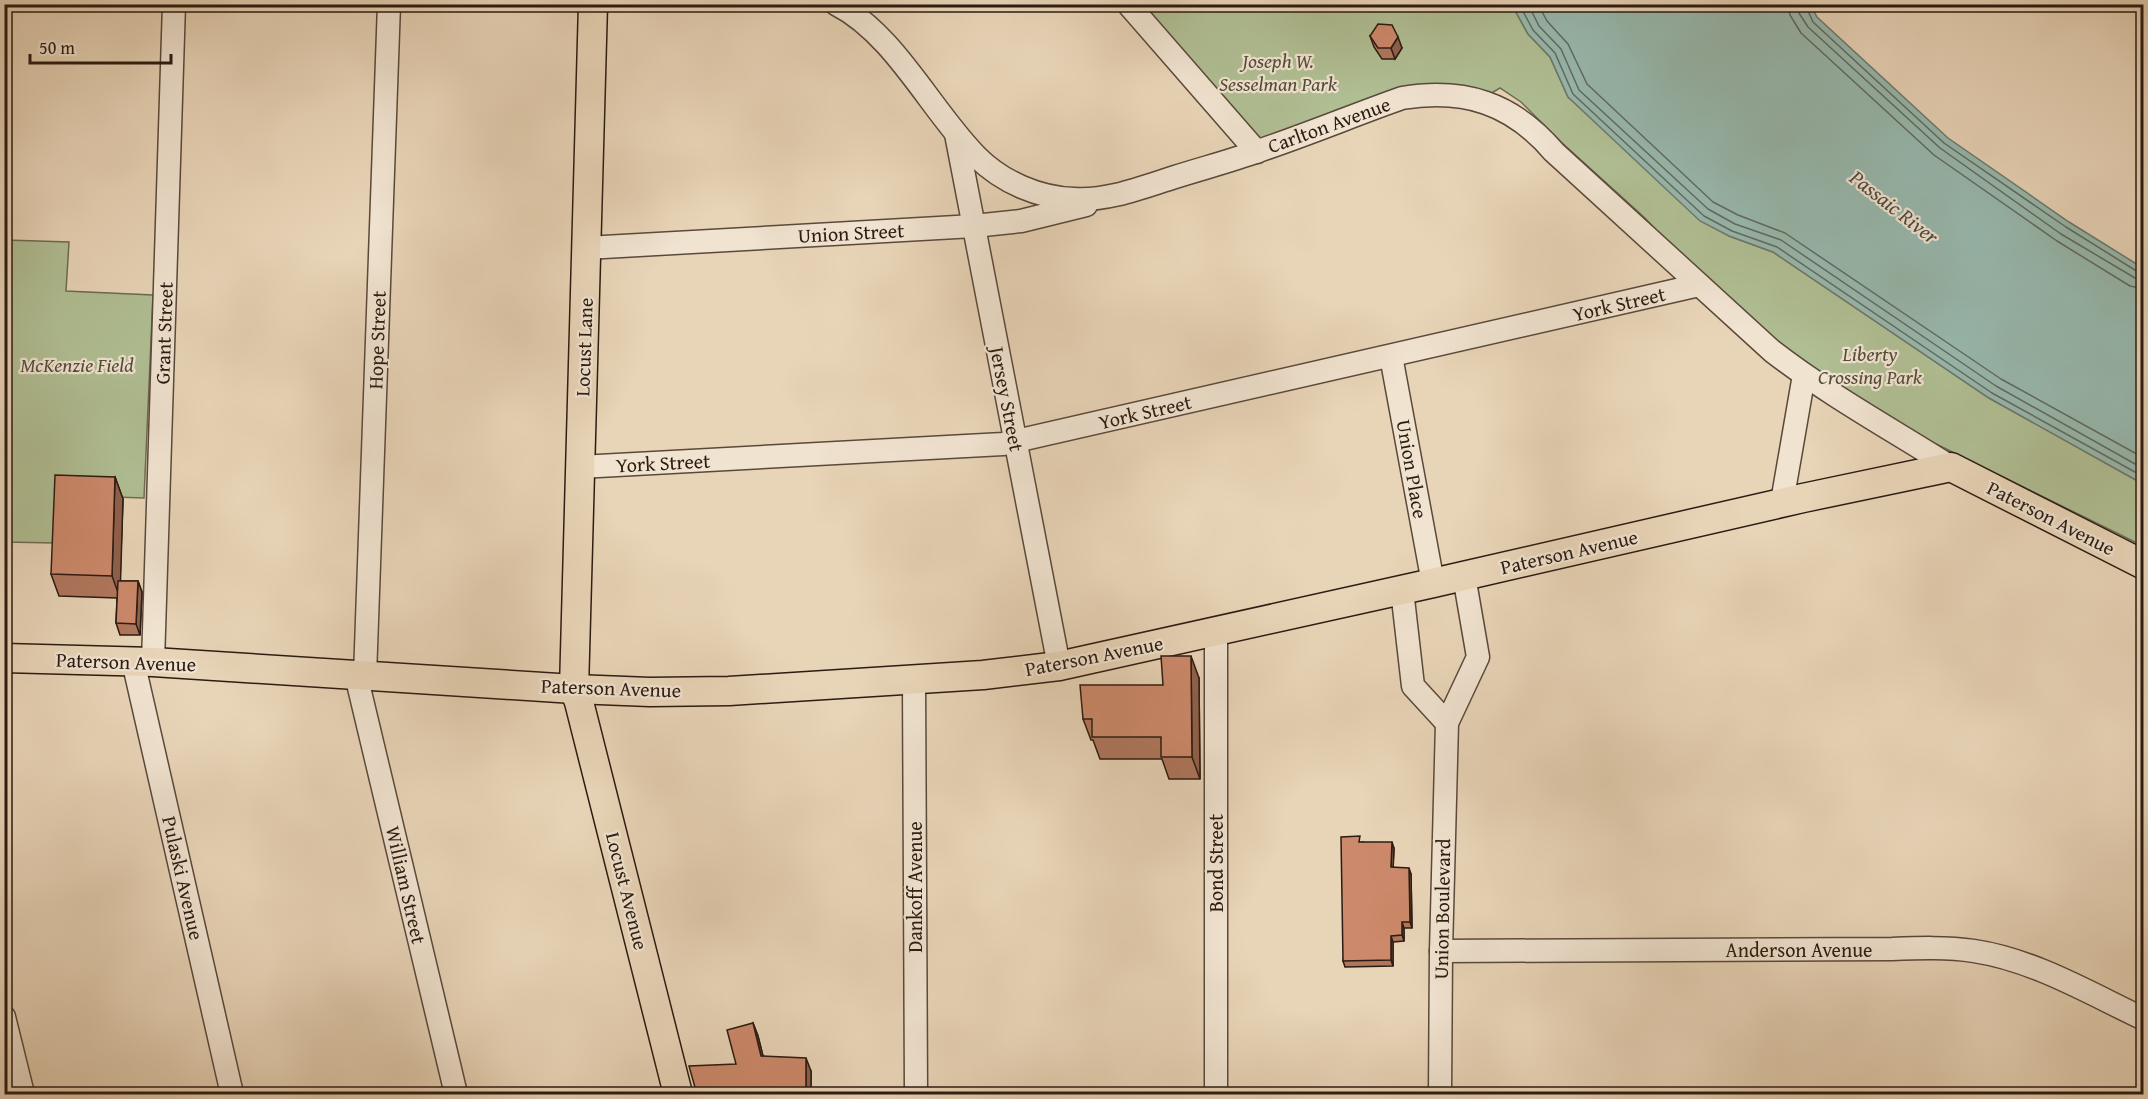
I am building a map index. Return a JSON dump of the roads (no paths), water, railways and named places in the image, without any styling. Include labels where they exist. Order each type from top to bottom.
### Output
[{"type":"main road","name":"Locust Lane","points":[[574,689],[593,4]]},
{"type":"main road","name":"Paterson Avenue","points":[[4,658],[143,661],[650,692],[729,691],[984,675],[1059,666],[1433,584],[1782,502],[1952,467],[2144,565]]},
{"type":"main road","name":"Locust Avenue","points":[[574,689],[678,1095]]},
{"type":"street","name":"Grant Street","points":[[143,661],[174,4]]},
{"type":"street","name":"Hope Street","points":[[360,675],[389,4]]},
{"type":"street","name":"Carlton Avenue","points":[[836,4],[866,24],[886,45],[977,157],[997,174],[1022,187],[1049,196],[1074,199],[1112,196],[1257,152],[1402,98],[1437,94],[1480,100],[1526,123],[1772,351],[1855,410],[1952,467]]},
{"type":"street","points":[[1128,4],[1257,152]]},
{"type":"street","name":"Jersey Street","points":[[955,132],[1059,666]]},
{"type":"street","name":"Union Street","points":[[586,248],[974,226],[1021,221],[1069,210],[1112,196]]},
{"type":"street","name":"York Street","points":[[580,467],[992,445],[1699,285]]},
{"type":"street","name":"Union Place","points":[[1391,356],[1433,584]]},
{"type":"street","points":[[1782,502],[1804,375]]},
{"type":"street","name":"Union Boulevard","points":[[1440,1095],[1447,723],[1478,657],[1464,576]]},
{"type":"street","points":[[1402,590],[1413,686],[1447,723]]},
{"type":"street","name":"Bond Street","points":[[1216,632],[1216,1095]]},
{"type":"street","name":"Pulaski Avenue","points":[[143,661],[232,1095]]},
{"type":"street","name":"William Street","points":[[360,675],[456,1095]]},
{"type":"street","name":"Dankoff Avenue","points":[[914,680],[916,1095]]},
{"type":"street","name":"Anderson Avenue","points":[[1441,951],[1938,948],[1965,950],[2004,957],[2039,969],[2144,1020]]},
{"type":"street","points":[[4,1017],[23,1095]]},
{"type":"water","name":"Passaic River","points":[[1512,5],[1810,5],[1817,17],[1948,138],[2069,222],[2143,268],[2143,484],[1989,398],[1773,252],[1729,236],[1700,221],[1568,97],[1550,57],[1528,34]]},
{"type":"park label","name":"Joseph W. Sesselman Park","points":[[1278,72]]},
{"type":"park label","name":"McKenzie Field","points":[[77,365]]},
{"type":"park label","name":"Liberty Crossing Park","points":[[1870,366]]}]
